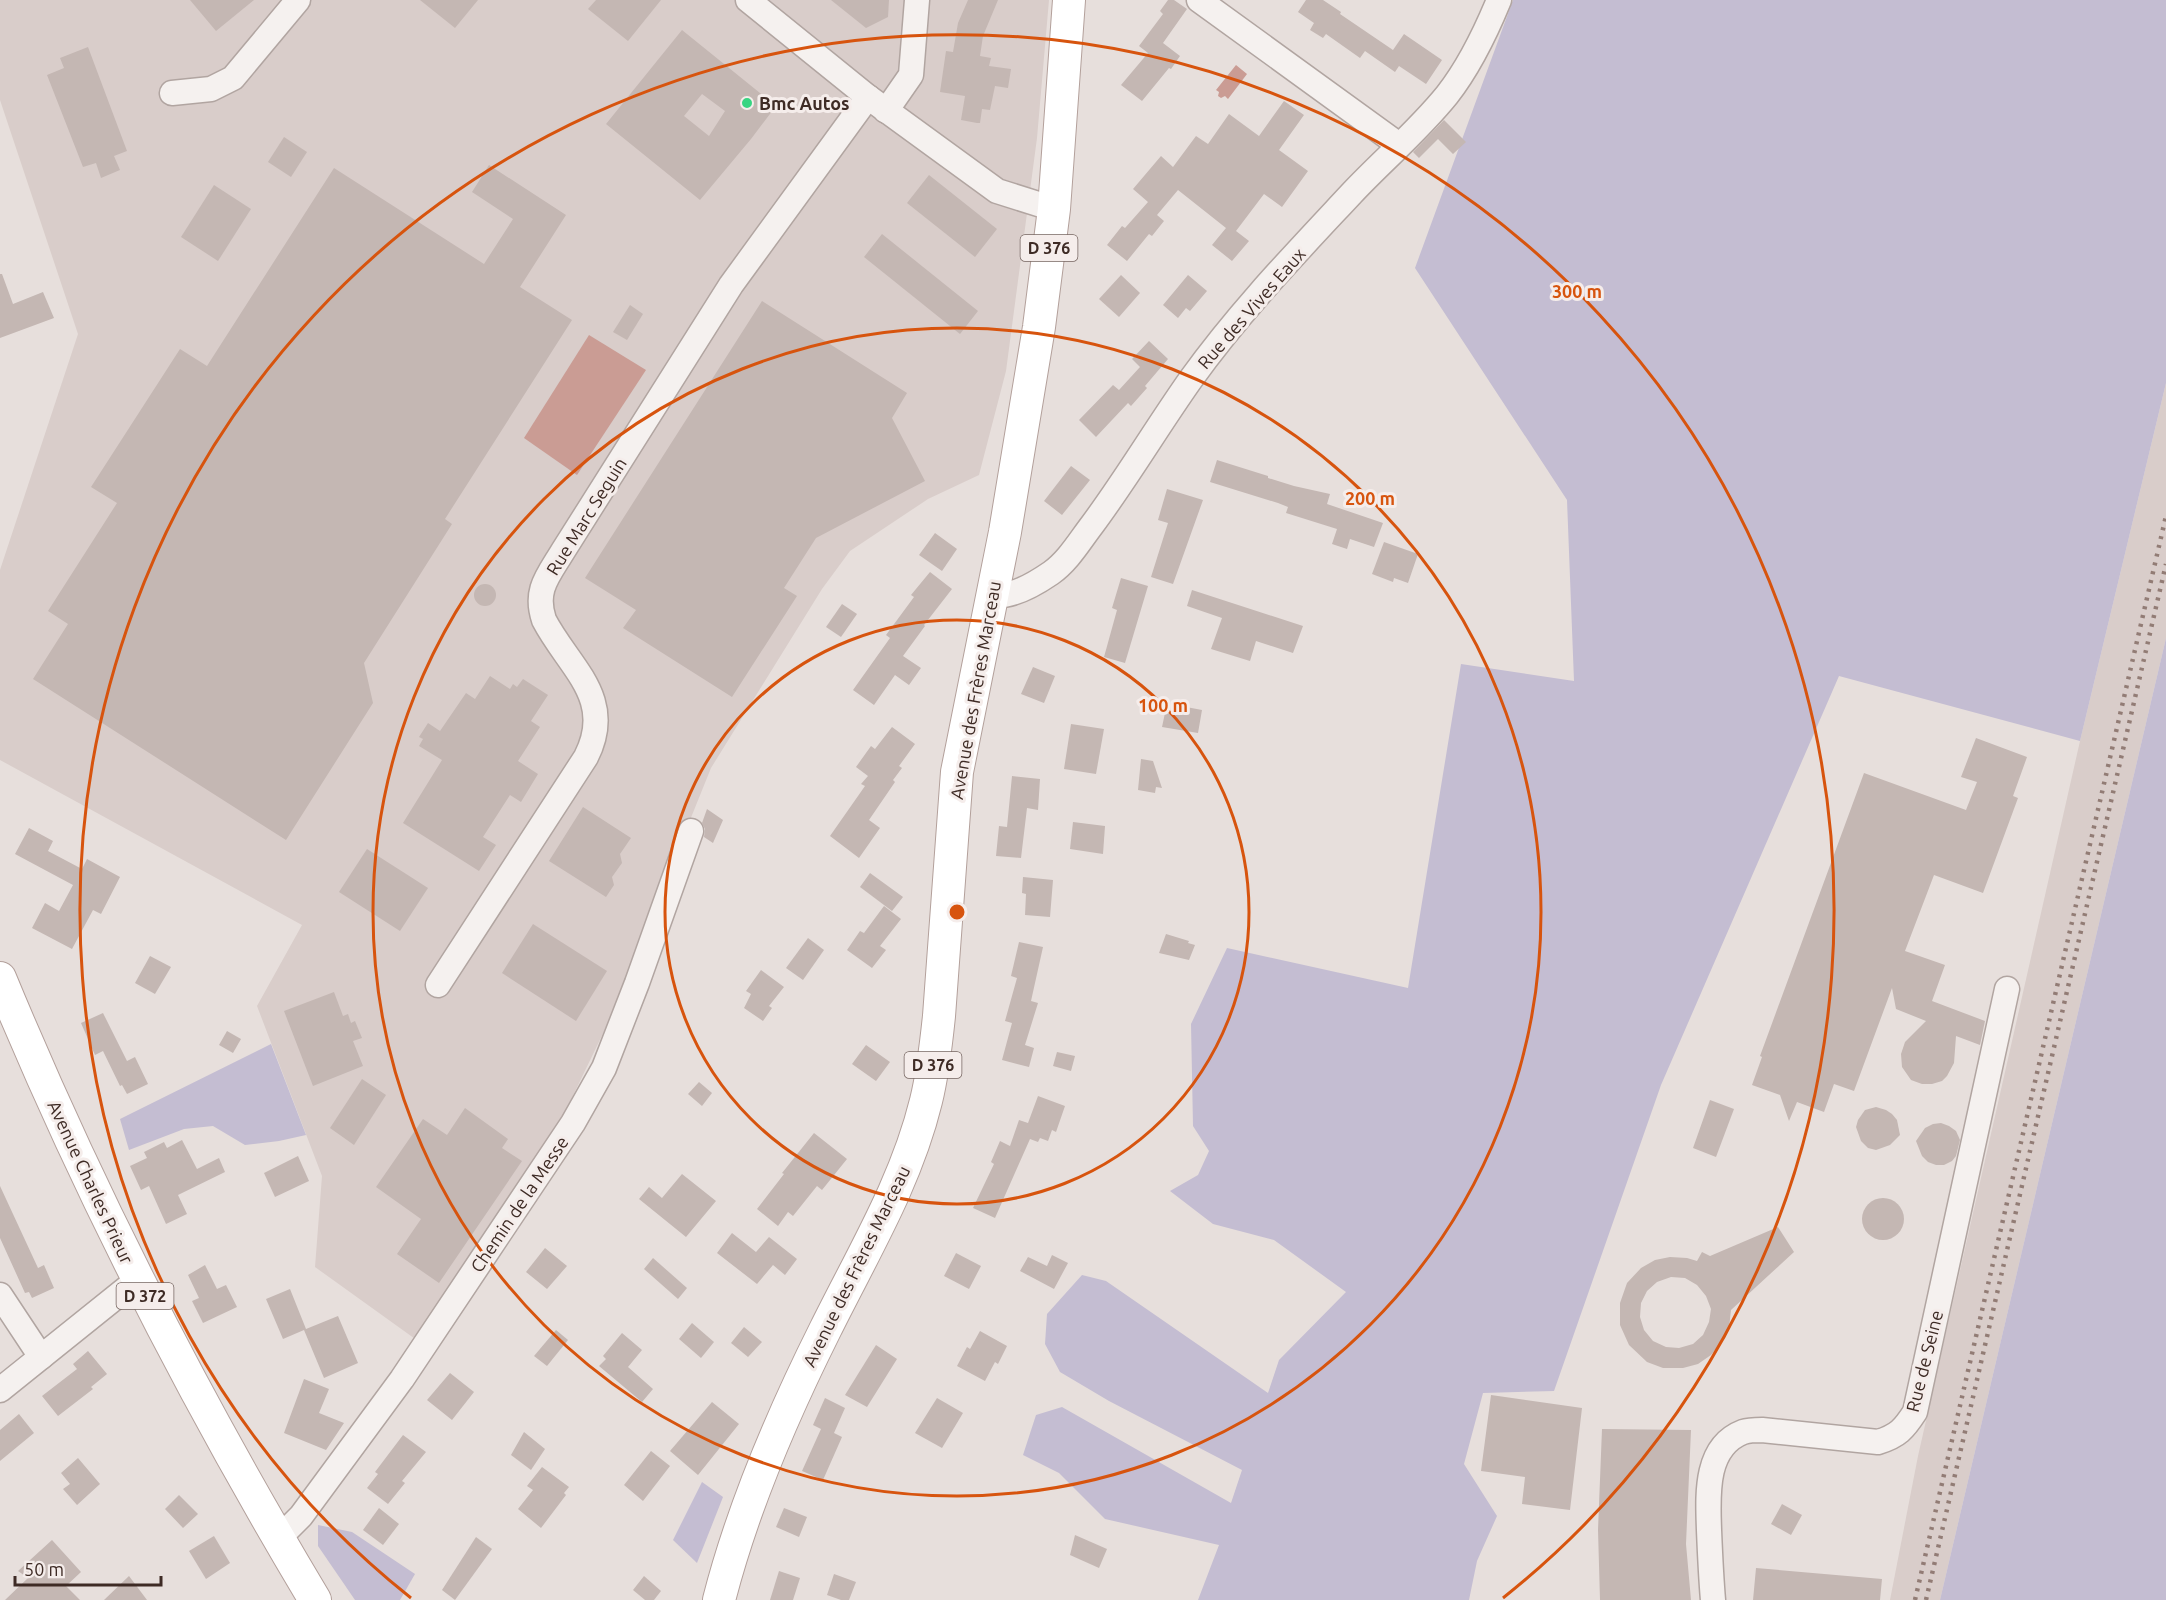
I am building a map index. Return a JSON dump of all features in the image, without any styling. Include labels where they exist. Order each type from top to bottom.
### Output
[{"type":"main road","name":"D 376","points":[[1054,209],[1069,0]]},
{"type":"main road","name":"Avenue des Frères Marceau","points":[[719,1600],[755,1486],[802,1377],[893,1194],[926,1103],[938,1027],[957,772],[1012,494],[1039,327],[1054,209]]},
{"type":"main road","name":"Avenue Charles Prieur","points":[[0,979],[56,1110],[137,1280],[205,1411],[315,1600]]},
{"type":"street","points":[[172,93],[211,90],[233,78],[298,0]]},
{"type":"street","points":[[748,0],[877,104],[997,191],[1054,209]]},
{"type":"street","name":"Rue Marc Seguin","points":[[438,985],[586,757],[594,738],[597,722],[593,697],[544,620],[540,606],[541,591],[563,552],[729,287],[877,104],[911,75],[917,0]]},
{"type":"street","points":[[1199,0],[1399,145]]},
{"type":"street","name":"Rue des Vives Eaux","points":[[993,595],[1003,597],[1025,588],[1051,573],[1070,555],[1211,352],[1261,293],[1440,103],[1462,74],[1499,0]]},
{"type":"street","name":"Chemin de la Messe","points":[[278,1539],[301,1516],[402,1379],[573,1123],[604,1068],[637,984],[691,831]]},
{"type":"street","name":"Rue de Seine","points":[[1713,1600],[1708,1490],[1712,1469],[1722,1449],[1733,1438],[1744,1431],[1762,1430],[1878,1442],[1892,1438],[1899,1433],[1914,1412],[2007,989]]},
{"type":"street","points":[[0,1390],[137,1280]]},
{"type":"street","points":[[0,1295],[41,1357]]},
{"type":"shaded area","points":[[0,0],[1049,0],[1037,138],[1006,371],[979,475],[928,499],[850,551],[822,589],[711,768],[609,1021],[553,1137],[418,1341],[315,1267],[322,1176],[257,1006],[302,925],[0,760],[0,570],[78,334],[0,100]]},
{"type":"shaded area","points":[[1513,0],[2166,0],[2166,383],[2080,741],[1839,676],[1661,1085],[1554,1391],[1483,1393],[1464,1464],[1497,1516],[1477,1561],[1469,1600],[1198,1600],[1219,1545],[1105,1519],[1059,1473],[1023,1455],[1036,1415],[1062,1407],[1231,1503],[1242,1470],[1109,1401],[1060,1372],[1045,1344],[1047,1314],[1082,1275],[1106,1281],[1268,1393],[1279,1360],[1346,1292],[1274,1240],[1213,1224],[1170,1191],[1198,1175],[1209,1151],[1193,1126],[1191,1024],[1227,948],[1408,988],[1461,664],[1574,681],[1567,500],[1415,268]]},
{"type":"shaded area","points":[[1236,65],[1247,74],[1228,99],[1225,96],[1221,98],[1216,90]]},
{"type":"shaded area","points":[[589,335],[646,370],[577,475],[524,438]]},
{"type":"shaded area","points":[[2166,383],[2166,638],[1940,1600],[1890,1600],[1918,1456],[2080,741]]},
{"type":"shaded area","points":[[2166,638],[2166,1600],[1940,1600]]},
{"type":"shaded area","points":[[271,1044],[306,1135],[245,1145],[213,1126],[184,1129],[129,1150],[120,1119]]},
{"type":"shaded area","points":[[702,1482],[723,1497],[697,1563],[673,1540]]},
{"type":"shaded area","points":[[318,1525],[352,1532],[415,1574],[400,1600],[355,1600],[318,1546]]},
{"type":"building","points":[[190,0],[254,0],[216,31]]},
{"type":"building","points":[[420,0],[478,0],[455,28]]},
{"type":"building","points":[[596,0],[661,0],[628,41],[588,9]]},
{"type":"building","points":[[831,0],[889,0],[888,17],[866,28]]},
{"type":"building","points":[[968,0],[998,0],[983,36],[980,56],[991,58],[989,66],[1011,69],[1008,88],[995,86],[990,110],[982,109],[980,123],[961,120],[965,96],[940,92],[946,51],[953,52],[958,23]]},
{"type":"building","points":[[1168,0],[1174,0],[1187,9],[1163,43],[1180,56],[1142,101],[1121,85],[1148,53],[1139,46],[1163,14],[1160,11]]},
{"type":"building","points":[[1306,0],[1323,0],[1393,50],[1404,34],[1442,60],[1426,84],[1399,66],[1395,72],[1365,51],[1360,58],[1326,34],[1323,38],[1310,30],[1314,23],[1298,12]]},
{"type":"building","points":[[682,30],[776,106],[700,200],[606,124]],"holes":[[[702,94],[725,111],[709,136],[684,116]]]},
{"type":"building","points":[[88,47],[127,151],[114,156],[120,170],[101,178],[96,163],[83,167],[47,75],[64,68],[60,58]]},
{"type":"building","points":[[1284,101],[1304,115],[1279,150],[1308,171],[1282,207],[1264,194],[1236,231],[1249,241],[1232,261],[1212,245],[1226,228],[1178,190],[1157,215],[1164,221],[1152,236],[1149,234],[1127,261],[1107,245],[1122,226],[1125,228],[1148,202],[1133,189],[1161,156],[1173,167],[1196,136],[1208,144],[1229,114],[1259,136]]},
{"type":"building","points":[[1444,120],[1466,142],[1453,154],[1438,139],[1419,158],[1413,152]]},
{"type":"building","points":[[284,137],[307,152],[291,177],[268,162]]},
{"type":"building","points":[[489,165],[566,215],[520,287],[572,320],[445,519],[452,524],[364,663],[373,703],[286,840],[33,679],[68,624],[48,611],[117,503],[91,487],[180,349],[207,366],[334,168],[484,264],[513,219],[472,192]]},
{"type":"building","points":[[929,175],[997,229],[975,257],[907,203]]},
{"type":"building","points":[[214,185],[251,209],[218,261],[181,237]]},
{"type":"building","points":[[882,234],[978,311],[960,334],[864,257]]},
{"type":"building","points":[[0,274],[2,274],[13,304],[43,292],[54,318],[0,338]]},
{"type":"building","points":[[1121,275],[1140,293],[1119,317],[1099,299]]},
{"type":"building","points":[[1188,275],[1207,291],[1190,311],[1186,308],[1178,318],[1163,305]]},
{"type":"building","points":[[762,301],[907,393],[892,418],[925,481],[816,538],[784,588],[797,596],[732,697],[623,628],[636,610],[585,578]]},
{"type":"building","points":[[630,305],[643,314],[627,340],[613,332]]},
{"type":"building","points":[[1149,341],[1168,359],[1131,406],[1128,403],[1096,437],[1079,420],[1113,385],[1119,390],[1140,367],[1132,359]]},
{"type":"building","points":[[1217,460],[1294,486],[1330,494],[1327,504],[1383,523],[1374,547],[1350,539],[1347,549],[1332,544],[1337,529],[1286,513],[1288,507],[1278,503],[1210,482]]},
{"type":"building","points":[[1071,466],[1090,480],[1062,515],[1044,501]]},
{"type":"building","points":[[1167,489],[1203,500],[1173,584],[1151,577],[1168,523],[1158,520]]},
{"type":"building","points":[[935,533],[957,549],[942,571],[919,555]]},
{"type":"building","points":[[1384,542],[1418,554],[1408,583],[1394,578],[1393,582],[1372,574]]},
{"type":"building","points":[[930,572],[952,589],[903,656],[921,668],[909,685],[895,675],[874,705],[853,690],[890,638],[886,635],[914,597],[911,595]]},
{"type":"building","points":[[1121,578],[1148,586],[1125,663],[1104,657],[1117,610],[1112,608]]},
{"type":"building","points":[[485,584],[493,587],[496,595],[493,603],[485,606],[477,603],[474,595],[477,587]]},
{"type":"building","points":[[1192,590],[1303,626],[1293,653],[1256,641],[1250,661],[1211,649],[1222,618],[1187,606]]},
{"type":"building","points":[[842,604],[857,614],[841,637],[826,627]]},
{"type":"building","points":[[1033,667],[1055,676],[1044,703],[1021,694]]},
{"type":"building","points":[[490,676],[510,689],[513,684],[517,687],[523,679],[548,695],[531,721],[540,727],[518,761],[538,774],[521,802],[510,795],[483,837],[496,845],[479,871],[403,823],[442,760],[419,746],[423,739],[419,737],[428,723],[440,731],[466,693],[475,699]]},
{"type":"building","points":[[1181,706],[1202,710],[1198,733],[1162,727],[1165,713],[1180,715]]},
{"type":"building","points":[[1071,724],[1104,729],[1096,774],[1064,769]]},
{"type":"building","points":[[892,727],[915,744],[899,766],[902,768],[893,780],[895,782],[869,820],[880,828],[859,858],[830,836],[865,786],[861,784],[868,776],[856,767],[871,746],[875,749]]},
{"type":"building","points":[[1976,738],[2027,757],[2013,796],[2018,798],[1983,893],[1934,875],[1905,951],[1945,965],[1932,1001],[1985,1021],[1980,1045],[1956,1036],[1954,1063],[1942,1081],[1922,1084],[1911,1080],[1902,1067],[1901,1054],[1905,1042],[1926,1021],[1896,1009],[1892,988],[1854,1091],[1834,1084],[1824,1112],[1797,1102],[1789,1121],[1780,1095],[1752,1085],[1762,1057],[1760,1056],[1864,773],[1966,810],[1977,782],[1961,777]]},
{"type":"building","points":[[1141,759],[1153,761],[1162,788],[1156,787],[1155,793],[1138,790]]},
{"type":"building","points":[[1012,776],[1040,779],[1038,810],[1027,808],[1021,858],[996,856],[999,826],[1007,827]]},
{"type":"building","points":[[583,807],[631,838],[620,854],[622,863],[612,877],[614,885],[606,897],[549,861]]},
{"type":"building","points":[[707,809],[723,820],[713,843],[704,837],[705,829],[702,823]]},
{"type":"building","points":[[1073,822],[1105,826],[1103,854],[1070,849]]},
{"type":"building","points":[[29,828],[53,841],[48,851],[82,869],[87,859],[120,877],[101,914],[93,910],[72,949],[32,928],[45,903],[59,911],[73,885],[15,854]]},
{"type":"building","points":[[367,849],[428,888],[400,931],[339,892]]},
{"type":"building","points":[[870,873],[903,897],[892,911],[860,887]]},
{"type":"building","points":[[1023,877],[1053,880],[1050,917],[1025,915],[1026,894],[1022,893]]},
{"type":"building","points":[[884,906],[901,919],[880,946],[886,950],[872,968],[847,950],[860,931],[864,933]]},
{"type":"building","points":[[533,924],[607,971],[576,1021],[502,973]]},
{"type":"building","points":[[1166,934],[1195,945],[1189,960],[1159,953]]},
{"type":"building","points":[[808,938],[824,950],[803,980],[786,968]]},
{"type":"building","points":[[1019,942],[1043,947],[1031,1001],[1038,1003],[1025,1045],[1034,1048],[1029,1067],[1002,1060],[1012,1023],[1005,1021],[1017,978],[1011,976]]},
{"type":"building","points":[[150,956],[171,967],[155,994],[135,983]]},
{"type":"building","points":[[761,970],[784,987],[769,1006],[772,1008],[763,1021],[744,1008],[751,994],[746,991]]},
{"type":"building","points":[[334,992],[343,1016],[348,1014],[351,1023],[355,1021],[362,1038],[353,1041],[363,1066],[313,1086],[284,1011]]},
{"type":"building","points":[[103,1013],[127,1061],[135,1057],[148,1084],[127,1094],[122,1085],[120,1086],[103,1051],[95,1055],[81,1023]]},
{"type":"building","points":[[227,1031],[241,1039],[233,1053],[219,1045]]},
{"type":"building","points":[[866,1045],[890,1062],[876,1081],[852,1064]]},
{"type":"building","points":[[1057,1052],[1075,1056],[1071,1071],[1053,1066]]},
{"type":"building","points":[[362,1079],[386,1095],[354,1145],[330,1128]]},
{"type":"building","points":[[699,1082],[712,1093],[702,1106],[688,1094]]},
{"type":"building","points":[[1038,1096],[1065,1106],[1056,1132],[1052,1130],[1048,1141],[1040,1138],[1038,1142],[1030,1139],[995,1218],[973,1208],[994,1164],[991,1162],[1000,1141],[1010,1146],[1019,1120],[1028,1123]]},
{"type":"building","points":[[1710,1100],[1734,1109],[1716,1157],[1693,1148]]},
{"type":"building","points":[[1876,1107],[1892,1114],[1897,1120],[1900,1135],[1890,1145],[1876,1150],[1868,1148],[1861,1141],[1856,1127],[1865,1110]]},
{"type":"building","points":[[465,1108],[508,1139],[502,1148],[522,1161],[439,1283],[397,1254],[421,1219],[376,1187],[423,1119],[447,1135]]},
{"type":"building","points":[[1941,1123],[1956,1131],[1960,1140],[1956,1156],[1952,1161],[1944,1165],[1936,1165],[1928,1162],[1922,1156],[1916,1141],[1925,1128]]},
{"type":"building","points":[[814,1133],[847,1159],[822,1190],[817,1186],[793,1216],[788,1212],[778,1226],[757,1209]]},
{"type":"building","points":[[182,1140],[197,1169],[219,1158],[225,1172],[178,1195],[187,1214],[166,1224],[149,1186],[141,1190],[130,1166],[147,1158],[144,1152],[164,1142],[167,1148]]},
{"type":"building","points":[[298,1156],[309,1181],[275,1197],[264,1173]]},
{"type":"building","points":[[682,1174],[716,1201],[686,1237],[639,1199],[649,1187],[662,1198]]},
{"type":"building","points":[[0,1186],[38,1268],[44,1265],[54,1288],[32,1298],[29,1292],[25,1293],[0,1238]]},
{"type":"building","points":[[1883,1198],[1898,1204],[1904,1219],[1898,1234],[1883,1240],[1868,1234],[1862,1219],[1868,1204]]},
{"type":"building","points":[[1778,1227],[1794,1252],[1731,1310],[1729,1328],[1725,1338],[1711,1355],[1698,1364],[1683,1368],[1663,1368],[1647,1362],[1629,1345],[1620,1325],[1620,1303],[1627,1283],[1641,1268],[1655,1260],[1670,1257],[1697,1261],[1702,1252],[1710,1256]],"holes":[[[1671,1277],[1685,1278],[1697,1285],[1706,1296],[1711,1309],[1709,1322],[1703,1335],[1693,1344],[1679,1348],[1666,1347],[1653,1341],[1644,1330],[1640,1317],[1641,1303],[1647,1291],[1657,1282]]]},
{"type":"building","points":[[732,1233],[756,1252],[769,1237],[797,1259],[785,1275],[773,1265],[757,1284],[717,1253]]},
{"type":"building","points":[[545,1248],[567,1266],[547,1289],[526,1272]]},
{"type":"building","points":[[956,1253],[981,1266],[969,1289],[944,1276]]},
{"type":"building","points":[[1052,1255],[1068,1263],[1054,1289],[1020,1271],[1028,1257],[1047,1266]]},
{"type":"building","points":[[653,1258],[687,1288],[678,1299],[644,1269]]},
{"type":"building","points":[[205,1265],[217,1289],[226,1285],[237,1307],[203,1323],[192,1301],[199,1298],[188,1275]]},
{"type":"building","points":[[290,1289],[306,1329],[338,1316],[358,1363],[324,1378],[304,1330],[283,1339],[266,1299]]},
{"type":"building","points":[[692,1323],[714,1342],[701,1358],[679,1339]]},
{"type":"building","points":[[744,1327],[762,1342],[748,1357],[731,1343]]},
{"type":"building","points":[[556,1330],[568,1340],[547,1366],[534,1356]]},
{"type":"building","points":[[980,1331],[1007,1346],[998,1364],[995,1362],[985,1381],[957,1366],[967,1347],[970,1349]]},
{"type":"building","points":[[622,1333],[642,1350],[628,1367],[653,1389],[642,1402],[599,1366],[606,1359],[603,1356]]},
{"type":"building","points":[[876,1345],[897,1359],[867,1407],[845,1395]]},
{"type":"building","points":[[88,1351],[107,1374],[91,1387],[93,1389],[58,1416],[42,1396],[77,1369],[73,1364]]},
{"type":"building","points":[[450,1373],[474,1392],[452,1420],[427,1400]]},
{"type":"building","points":[[304,1379],[329,1389],[319,1413],[344,1423],[326,1450],[284,1433]]},
{"type":"building","points":[[1491,1395],[1582,1408],[1570,1510],[1522,1504],[1525,1477],[1481,1471]]},
{"type":"building","points":[[825,1398],[845,1408],[834,1433],[842,1437],[823,1480],[802,1471],[821,1429],[813,1425]]},
{"type":"building","points":[[937,1398],[963,1413],[942,1448],[915,1433]]},
{"type":"building","points":[[712,1402],[739,1424],[698,1475],[670,1451]]},
{"type":"building","points":[[19,1414],[34,1433],[0,1461],[0,1430]]},
{"type":"building","points":[[1602,1429],[1691,1430],[1686,1544],[1691,1600],[1600,1600],[1598,1530]]},
{"type":"building","points":[[524,1432],[545,1449],[531,1470],[511,1455]]},
{"type":"building","points":[[403,1435],[426,1452],[402,1481],[405,1483],[388,1504],[367,1488],[378,1474],[375,1472]]},
{"type":"building","points":[[651,1451],[670,1466],[643,1501],[624,1485]]},
{"type":"building","points":[[78,1458],[100,1484],[77,1505],[63,1489],[70,1484],[61,1473]]},
{"type":"building","points":[[542,1467],[569,1487],[564,1493],[566,1495],[541,1528],[518,1509],[533,1490],[527,1486]]},
{"type":"building","points":[[179,1495],[198,1514],[183,1528],[165,1509]]},
{"type":"building","points":[[1782,1504],[1802,1515],[1791,1535],[1771,1524]]},
{"type":"building","points":[[379,1508],[399,1524],[383,1545],[363,1530]]},
{"type":"building","points":[[784,1508],[807,1517],[799,1537],[776,1527]]},
{"type":"building","points":[[1075,1535],[1107,1549],[1099,1568],[1070,1555]]},
{"type":"building","points":[[214,1536],[230,1563],[206,1579],[189,1551]]},
{"type":"building","points":[[476,1537],[492,1549],[455,1600],[442,1590]]},
{"type":"building","points":[[52,1540],[81,1572],[66,1586],[80,1600],[5,1600],[28,1578],[18,1571]]},
{"type":"building","points":[[1756,1568],[1882,1579],[1880,1600],[1753,1600]]},
{"type":"building","points":[[779,1571],[800,1578],[793,1600],[770,1600]]},
{"type":"building","points":[[834,1574],[856,1582],[849,1600],[827,1595]]},
{"type":"building","points":[[129,1576],[147,1600],[104,1600]]},
{"type":"building","points":[[644,1576],[661,1591],[654,1600],[645,1600],[633,1590]]},
{"type":"railway","points":[[1915,1600],[2166,516]]},
{"type":"railway","points":[[1926,1600],[2166,564]]},
{"type":"place","name":"Bmc Autos","points":[[747,103]]}]
